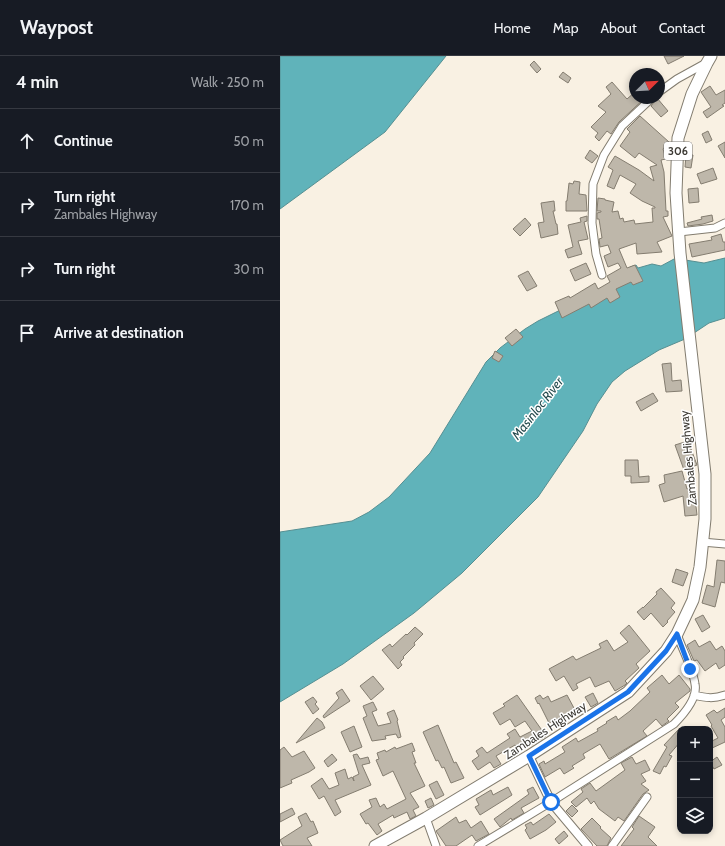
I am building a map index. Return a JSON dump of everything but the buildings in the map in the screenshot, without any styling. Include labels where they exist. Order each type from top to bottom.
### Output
[{"type":"main road","name":"Zambales Highway","points":[[375,846],[426,818],[529,756],[628,692],[666,651],[677,634],[693,600],[700,567],[705,519],[705,474],[680,253],[676,193],[678,138],[692,94],[709,60]]},
{"type":"street","points":[[665,88],[709,60]]},
{"type":"street","points":[[602,275],[596,254],[592,223],[593,184],[604,155],[622,126],[646,104]]},
{"type":"street","points":[[679,232],[715,228],[725,223]]},
{"type":"street","points":[[702,542],[725,544]]},
{"type":"street","points":[[478,846],[551,802],[674,724],[683,716],[694,695],[696,684],[677,634]]},
{"type":"street","points":[[694,695],[707,699],[718,698],[725,695]]},
{"type":"street","points":[[529,756],[551,802],[585,845]]},
{"type":"street","points":[[612,846],[647,797]]},
{"type":"street","points":[[426,818],[436,846]]},
{"type":"water","points":[[280,56],[446,56],[385,132],[280,209]]},
{"type":"water","name":"Masinloc River","points":[[725,258],[725,318],[709,323],[685,339],[659,350],[625,371],[612,382],[597,404],[583,431],[538,497],[462,573],[414,613],[343,664],[280,702],[280,532],[352,521],[369,512],[389,497],[430,453],[486,362],[500,348],[525,329],[607,287],[630,267],[636,265],[638,268],[652,264],[661,266],[674,259],[704,263]]},
{"type":"route","points":[[551,802],[529,756],[628,692],[666,651],[677,634],[690,669]]}]
